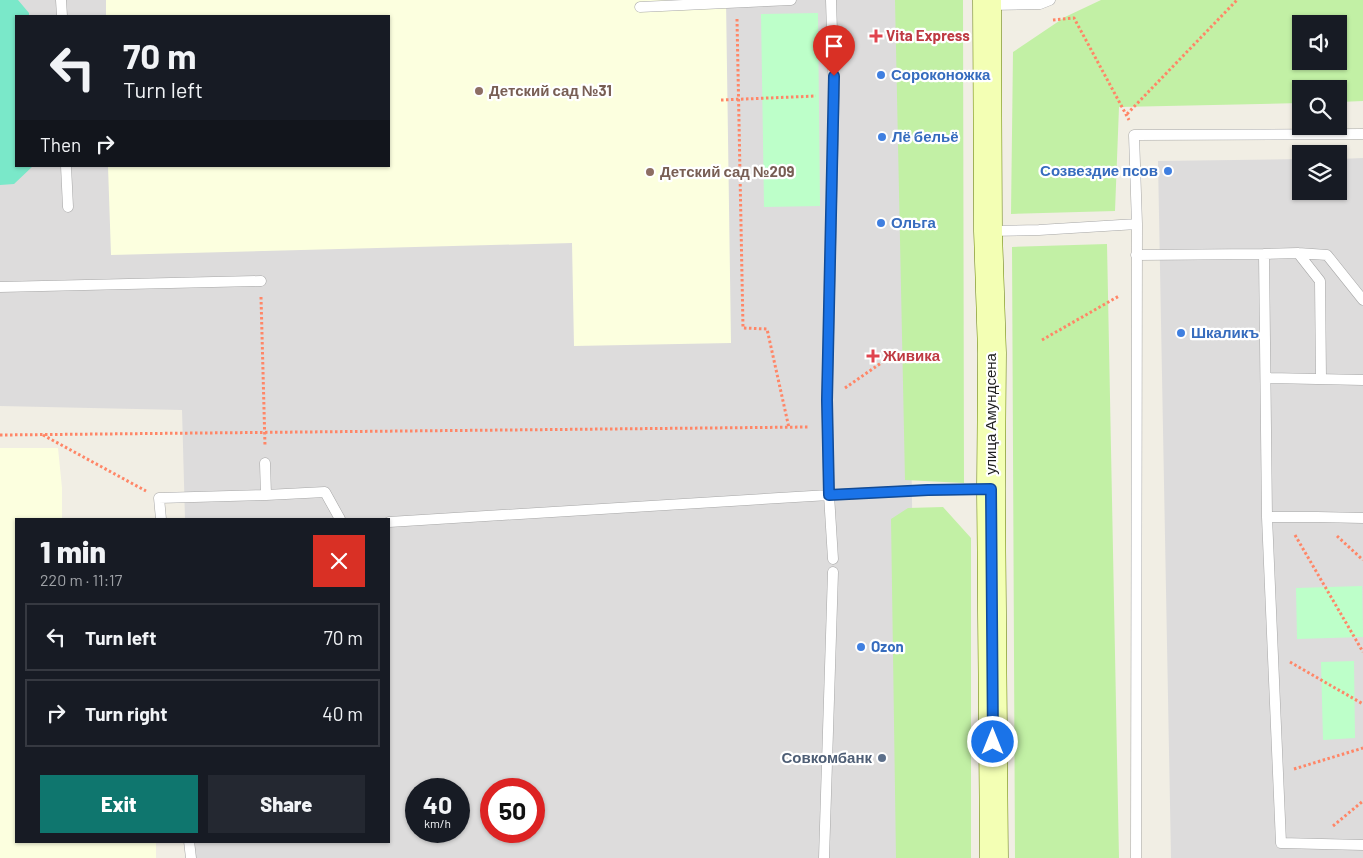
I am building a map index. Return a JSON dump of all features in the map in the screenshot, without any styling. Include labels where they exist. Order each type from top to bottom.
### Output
[{"type":"main road","name":"улица Амундсена","points":[[987,3],[988,231],[992,353],[991,489],[994,858]]},
{"type":"lane","points":[[61,0],[62,15]]},
{"type":"lane","points":[[640,8],[790,0]]},
{"type":"lane","points":[[832,0],[834,95],[827,400],[829,495],[834,559]]},
{"type":"lane","points":[[987,3],[1040,4],[1050,0]]},
{"type":"lane","points":[[1136,858],[1137,224],[1134,135],[1363,134]]},
{"type":"lane","points":[[66,167],[68,207]]},
{"type":"lane","points":[[988,231],[1137,224]]},
{"type":"lane","points":[[1136,255],[1298,253],[1327,255],[1363,300]]},
{"type":"lane","points":[[1298,253],[1320,281],[1321,379]]},
{"type":"lane","points":[[1264,254],[1268,517],[1281,843],[1363,845]]},
{"type":"lane","points":[[0,287],[261,281]]},
{"type":"lane","points":[[1266,378],[1363,380]]},
{"type":"lane","points":[[265,463],[266,495]]},
{"type":"lane","points":[[390,522],[829,495],[991,489]]},
{"type":"lane","points":[[161,518],[159,498],[326,492],[339,518]]},
{"type":"lane","points":[[1268,517],[1317,516],[1363,518]]},
{"type":"lane","points":[[824,858],[833,572]]},
{"type":"lane","points":[[189,843],[191,858]]},
{"type":"path","points":[[1127,114],[1237,0]]},
{"type":"path","points":[[0,435],[789,428],[767,329],[742,328],[740,100],[736,3]]},
{"type":"path","points":[[1048,20],[1074,18],[1127,114],[1134,135]]},
{"type":"path","points":[[721,100],[834,95]]},
{"type":"path","points":[[261,281],[265,463]]},
{"type":"path","points":[[1042,340],[1136,286]]},
{"type":"path","points":[[884,361],[917,352]]},
{"type":"path","points":[[43,435],[159,498]]},
{"type":"path","points":[[1317,516],[1363,560]]},
{"type":"path","points":[[1284,517],[1363,652]]},
{"type":"path","points":[[1273,652],[1363,704]]},
{"type":"path","points":[[1278,774],[1363,748]]},
{"type":"path","points":[[1312,844],[1363,801]]},
{"type":"shaded area","points":[[0,0],[905,0],[917,858],[193,858],[192,843],[390,843],[390,518],[185,518],[182,410],[0,406]]},
{"type":"shaded area","points":[[106,0],[726,0],[731,343],[574,346],[572,243],[111,255],[108,167],[390,167],[390,15],[106,15]]},
{"type":"shaded area","points":[[1363,158],[1363,858],[1171,858],[1158,161],[1292,159],[1292,200],[1347,200],[1347,159]]},
{"type":"shaded area","points":[[0,448],[58,448],[62,488],[62,518],[15,518],[15,843],[156,843],[156,858],[0,858]]},
{"type":"green space","points":[[0,0],[18,0],[29,15],[15,15],[15,167],[32,167],[14,184],[0,185]]},
{"type":"green space","points":[[895,0],[963,0],[964,483],[905,480]]},
{"type":"green space","points":[[1101,0],[1363,0],[1363,101],[1347,102],[1347,80],[1292,80],[1292,103],[1119,107],[1115,211],[1011,214],[1013,52],[1065,17]]},
{"type":"green space","points":[[818,13],[820,206],[764,207],[761,14]]},
{"type":"green space","points":[[1107,244],[1119,858],[1015,858],[1012,247]]},
{"type":"green space","points":[[943,507],[971,538],[971,858],[896,858],[891,519],[908,508]]},
{"type":"green space","points":[[1362,586],[1363,637],[1297,639],[1296,588]]},
{"type":"green space","points":[[1354,661],[1355,738],[1323,740],[1321,662]]},
{"type":"place","name":"Vita Express","points":[[876,36]]},
{"type":"place","name":"Сороконожка","points":[[881,75]]},
{"type":"place","name":"Детский сад №31","points":[[479,91]]},
{"type":"place","name":"Лё бельё","points":[[882,137]]},
{"type":"place","name":"Созвездие псов","points":[[1168,171]]},
{"type":"place","name":"Детский сад №209","points":[[650,172]]},
{"type":"place","name":"Ольга","points":[[881,223]]},
{"type":"place","name":"Шкаликъ","points":[[1181,333]]},
{"type":"place","name":"Живика","points":[[873,356]]},
{"type":"place","name":"Ozon","points":[[861,647]]},
{"type":"place","name":"Совкомбанк","points":[[882,758]]},
{"type":"route","points":[[834,76],[827,400],[829,495],[991,489],[993,742]]}]
